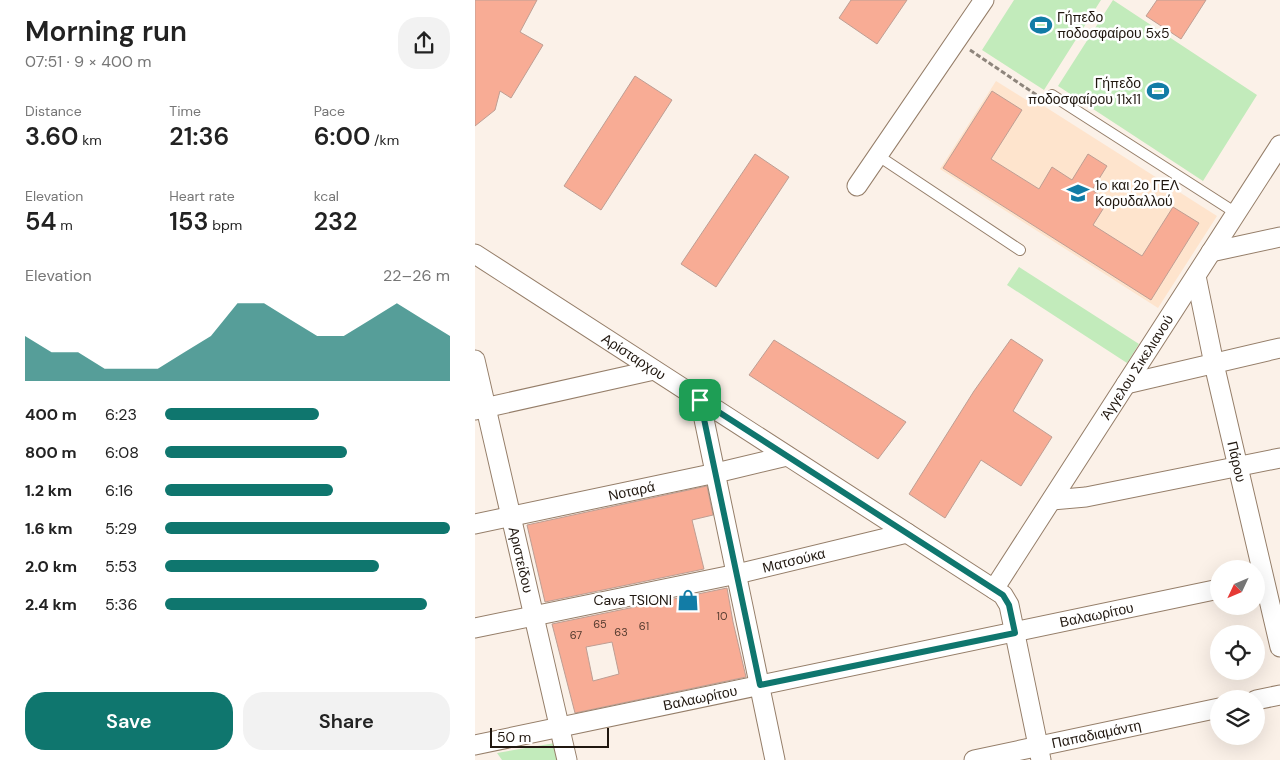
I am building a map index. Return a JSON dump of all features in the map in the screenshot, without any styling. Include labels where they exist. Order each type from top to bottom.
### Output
[{"type":"street","points":[[857,186],[983,0]]},
{"type":"street","name":"Άγγελου Σικελιανού","points":[[994,590],[1280,145]]},
{"type":"street","points":[[1211,252],[1280,237]]},
{"type":"street","name":"Αρίσταρχου","points":[[475,254],[1003,595],[1009,605],[1039,753]]},
{"type":"street","name":"Πάρου","points":[[1196,276],[1238,467],[1267,579],[1280,646]]},
{"type":"street","points":[[1126,384],[1280,348]]},
{"type":"street","name":"Αριστείδου","points":[[475,360],[480,409],[511,516],[567,760]]},
{"type":"street","points":[[480,409],[654,370]]},
{"type":"street","points":[[700,400],[775,760]]},
{"type":"street","name":"Νοταρά","points":[[475,524],[787,456]]},
{"type":"street","points":[[1052,500],[1086,497],[1280,458]]},
{"type":"street","name":"Ματσούκα","points":[[475,628],[737,574],[907,533]]},
{"type":"street","name":"Βαλαωρίτου","points":[[475,745],[1210,591]]},
{"type":"street","points":[[1265,698],[1280,695]]},
{"type":"street","name":"Παπαδιαμάντη","points":[[974,760],[1039,753],[1210,710]]},
{"type":"lane","points":[[1052,95],[1236,213]]},
{"type":"lane","points":[[877,156],[1021,250]]},
{"type":"path","points":[[956,41],[1038,96],[1052,95]]},
{"type":"shaded area","name":"1o και 2ο ΓΕΛ Κορυδαλλού","points":[[996,81],[1033,104],[1036,101],[1217,216],[1158,308],[940,169]]},
{"type":"green space","name":"Γήπεδο ποδοσφαίρου 5x5","points":[[1014,0],[1101,0],[1044,90],[982,50]]},
{"type":"green space","name":"Γήπεδο ποδοσφαίρου 11x11","points":[[1113,0],[1257,95],[1203,181],[1058,86]]},
{"type":"green space","points":[[1019,267],[1139,344],[1127,363],[1007,285]]},
{"type":"green space","points":[[561,742],[565,760],[502,760],[497,753]]},
{"type":"building","points":[[475,0],[537,0],[520,32],[543,45],[511,98],[500,91],[495,110],[475,126]]},
{"type":"building","points":[[851,0],[907,0],[877,44],[839,18]]},
{"type":"building","points":[[1157,0],[1206,0],[1181,39],[1146,16]]},
{"type":"building","points":[[635,76],[672,100],[601,210],[564,186]]},
{"type":"building","points":[[992,91],[1022,110],[991,159],[1039,189],[1052,167],[1072,180],[1088,154],[1107,166],[1092,190],[1108,201],[1093,225],[1142,256],[1173,207],[1199,223],[1151,300],[943,168]]},
{"type":"building","points":[[755,154],[789,177],[716,287],[681,264]]},
{"type":"building","points":[[1011,339],[1043,360],[1013,411],[1052,437],[1021,486],[981,460],[945,518],[909,494],[974,391]]},
{"type":"building","points":[[774,340],[906,422],[878,459],[749,375]]},
{"type":"building","points":[[707,486],[713,515],[692,520],[704,569],[545,602],[527,525]]},
{"type":"building","points":[[727,588],[746,677],[575,713],[552,624]],"holes":[[[612,642],[619,674],[593,681],[586,647]]]},
{"type":"place","name":"Γήπεδο ποδοσφαίρου 5x5","points":[[1041,25]]},
{"type":"place","name":"Γήπεδο ποδοσφαίρου 11x11","points":[[1158,91]]},
{"type":"place","name":"1o και 2ο ΓΕΛ Κορυδαλλού","points":[[1078,193]]},
{"type":"place","name":"Cava TSIONI","points":[[688,600]]},
{"type":"route","points":[[700,400],[1003,595],[1009,605],[1015,633],[760,685],[700,400]]}]
